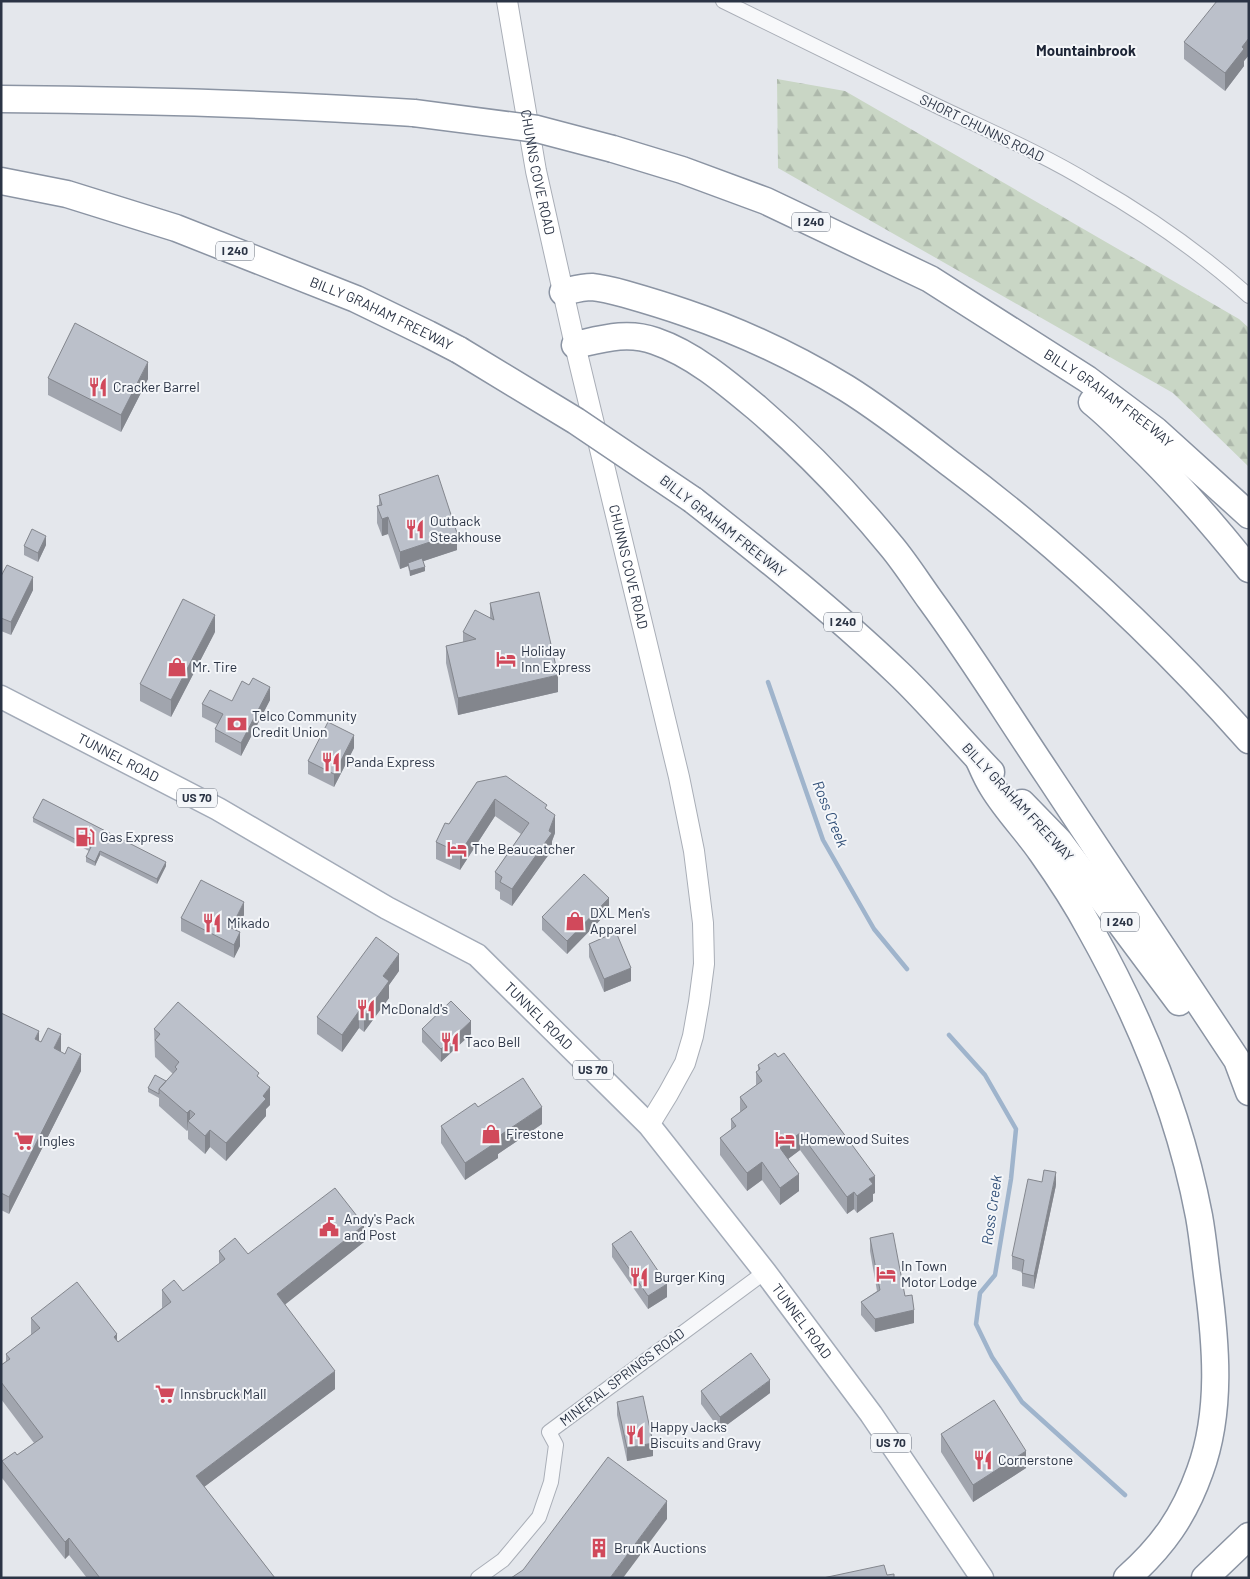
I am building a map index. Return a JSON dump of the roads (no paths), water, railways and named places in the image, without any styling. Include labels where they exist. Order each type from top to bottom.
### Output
[{"type":"highway","name":"BILLY GRAHAM FREEWAY","points":[[1,99],[146,100],[414,113],[537,129],[682,170],[766,201],[930,278],[1087,379],[1155,430],[1249,515]]},
{"type":"highway","name":"BILLY GRAHAM FREEWAY","points":[[1,181],[67,194],[176,228],[356,299],[459,350],[576,421],[693,500],[758,551],[854,632],[899,674],[979,760],[1059,841],[1249,1094]]},
{"type":"highway","points":[[563,292],[592,287],[666,306],[717,324],[779,351],[847,389],[912,434],[994,496],[1070,561],[1140,626],[1208,694],[1249,740]]},
{"type":"highway","points":[[997,322],[1014,345],[1103,411],[1151,457],[1206,515],[1249,569]]},
{"type":"highway","points":[[575,345],[602,338],[625,335],[639,336],[672,348],[696,361],[728,384],[765,415],[830,478],[894,548],[962,644],[1237,1060],[1249,1094]]},
{"type":"highway","points":[[979,760],[993,789],[1042,853],[1090,928],[1117,980],[1161,1082],[1186,1161],[1198,1216],[1215,1352],[1215,1385],[1208,1442],[1198,1476],[1175,1524],[1160,1546],[1127,1578]]},
{"type":"highway","points":[[1206,1578],[1249,1536]]},
{"type":"main road","name":"CHUNNS COVE ROAD","points":[[507,1],[536,171],[575,345],[679,778],[694,852],[702,923],[704,964],[693,1036],[685,1063],[649,1125]]},
{"type":"main road","name":"TUNNEL ROAD","points":[[1,697],[218,809],[387,908],[477,954],[649,1125],[765,1272],[871,1414],[982,1578]]},
{"type":"street","name":"SHORT CHUNNS ROAD","points":[[723,1],[1067,169],[1140,213],[1185,244],[1227,276],[1249,296]]},
{"type":"street","name":"MINERAL SPRINGS ROAD","points":[[478,1578],[503,1560],[539,1517],[551,1482],[556,1445],[549,1432],[765,1272]]},
{"type":"waterway","name":"Ross Creek","points":[[768,682],[823,840],[874,929],[907,969]]},
{"type":"waterway","name":"Ross Creek","points":[[949,1035],[985,1075],[1016,1129],[1011,1179],[995,1275],[980,1293],[976,1324],[992,1357],[1022,1402],[1125,1495]]},
{"type":"place","name":"Cracker Barrel","points":[[98,387]]},
{"type":"place","name":"Outback Steakhouse","points":[[415,529]]},
{"type":"place","name":"Holiday Inn Express","points":[[506,659]]},
{"type":"place","name":"Mr. Tire","points":[[177,667]]},
{"type":"place","name":"Telco Community Credit Union","points":[[237,724]]},
{"type":"place","name":"Panda Express","points":[[331,762]]},
{"type":"place","name":"Gas Express","points":[[85,837]]},
{"type":"place","name":"The Beaucatcher","points":[[457,849]]},
{"type":"place","name":"DXL Men's Apparel","points":[[575,921]]},
{"type":"place","name":"Mikado","points":[[212,923]]},
{"type":"place","name":"McDonald's","points":[[366,1009]]},
{"type":"place","name":"Taco Bell","points":[[450,1042]]},
{"type":"place","name":"Firestone","points":[[491,1134]]},
{"type":"place","name":"Homewood Suites","points":[[785,1139]]},
{"type":"place","name":"Ingles","points":[[24,1141]]},
{"type":"place","name":"Andy's Pack and Post","points":[[329,1227]]},
{"type":"place","name":"In Town Motor Lodge","points":[[886,1274]]},
{"type":"place","name":"Burger King","points":[[639,1277]]},
{"type":"place","name":"Innsbruck Mall","points":[[165,1394]]},
{"type":"place","name":"Happy Jacks Biscuits and Gravy","points":[[635,1435]]},
{"type":"place","name":"Cornerstone","points":[[983,1460]]},
{"type":"place","name":"Brunk Auctions","points":[[599,1548]]},
{"type":"district","name":"Mountainbrook","points":[[1086,51]]}]
